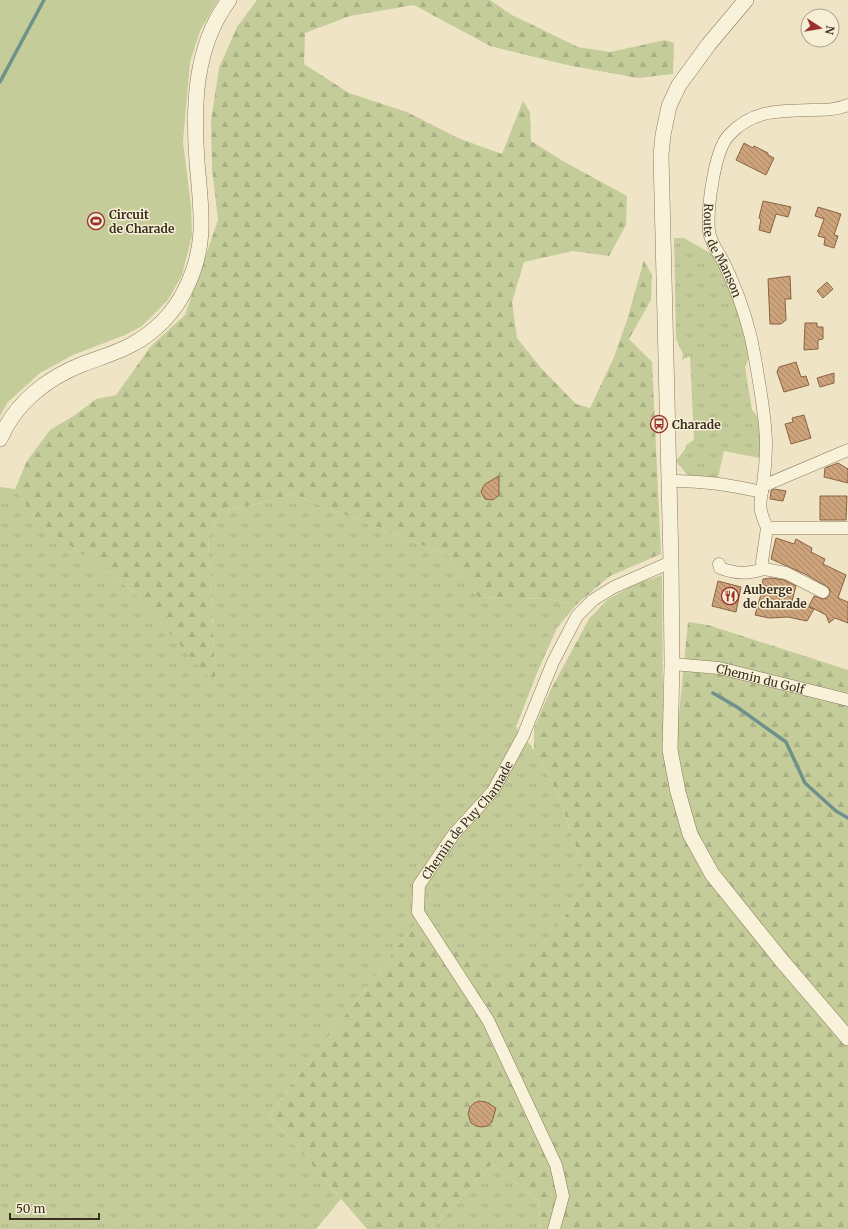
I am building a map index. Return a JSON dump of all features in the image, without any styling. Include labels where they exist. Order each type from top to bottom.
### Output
[{"type":"street","points":[[0,439],[14,414],[33,394],[55,378],[75,367],[123,349],[140,340],[167,316],[184,291],[196,263],[201,233],[202,208],[196,142],[197,83],[200,64],[211,32],[218,17],[229,0]]},
{"type":"street","points":[[746,0],[709,44],[679,85],[669,106],[663,135],[660,172],[663,226],[672,664],[670,750],[678,792],[690,834],[712,874],[782,961],[848,1038]]},
{"type":"street","name":"Route de Manson","points":[[767,528],[761,510],[766,452],[765,427],[760,384],[751,335],[742,305],[709,232],[709,208],[717,156],[728,136],[742,122],[753,116],[785,111],[830,110],[841,108],[848,104]]},
{"type":"street","points":[[668,481],[694,481],[762,489],[848,450]]},
{"type":"street","points":[[764,569],[762,562],[767,528],[848,528]]},
{"type":"street","name":"Chemin de Puy Chamade","points":[[554,1229],[563,1196],[556,1165],[488,1020],[418,912],[419,885],[454,834],[493,791],[524,736],[553,662],[577,616],[594,600],[614,587],[670,562]]},
{"type":"street","points":[[719,564],[720,568],[730,572],[751,573],[764,569],[786,573],[823,592]]},
{"type":"street","name":"Chemin du Golf","points":[[672,664],[719,668],[848,700]]},
{"type":"green space","name":"Circuit de Charade","points":[[0,0],[218,0],[200,31],[190,62],[183,142],[191,206],[192,236],[182,275],[168,300],[142,326],[125,335],[73,355],[40,373],[8,402],[0,416]]},
{"type":"green space","points":[[257,0],[490,0],[512,15],[578,47],[610,52],[665,40],[674,43],[673,74],[638,78],[567,65],[490,46],[414,5],[350,16],[305,33],[304,64],[349,93],[407,112],[458,138],[502,154],[523,101],[530,112],[531,141],[563,161],[627,196],[626,225],[609,256],[573,251],[524,262],[512,302],[517,338],[541,368],[576,404],[590,408],[614,357],[627,320],[644,260],[652,275],[651,300],[629,339],[652,362],[661,554],[610,576],[576,605],[549,599],[478,597],[449,556],[293,494],[258,504],[220,511],[208,537],[216,686],[133,591],[39,523],[15,489],[27,461],[50,430],[75,415],[96,399],[116,395],[151,346],[185,315],[218,220],[212,169],[211,121],[219,68],[237,27]]},
{"type":"green space","points":[[674,238],[684,238],[717,257],[741,314],[750,356],[745,367],[752,410],[759,420],[761,432],[759,458],[724,451],[718,478],[688,476],[676,461],[685,449],[686,445],[694,440],[690,356],[682,360],[683,354],[676,339]]},
{"type":"green space","points":[[0,487],[15,489],[39,523],[133,591],[216,685],[208,537],[220,511],[258,504],[293,494],[449,556],[478,597],[549,599],[576,605],[557,628],[537,673],[516,727],[534,750],[559,796],[587,880],[575,904],[503,991],[420,918],[269,1115],[341,1199],[316,1229],[0,1229]]},
{"type":"green space","points":[[662,575],[663,716],[679,714],[688,622],[708,625],[848,670],[848,1229],[541,1229],[538,1200],[492,1164],[432,1229],[367,1229],[269,1115],[420,918],[503,990],[575,904],[587,880],[559,796],[534,750],[534,728],[550,691],[589,619],[607,600],[633,585]]},
{"type":"green space","points":[[492,1164],[538,1200],[541,1229],[432,1229]]},
{"type":"building","points":[[744,143],[768,153],[768,155],[774,158],[766,175],[736,160]]},
{"type":"building","points":[[763,201],[791,207],[788,217],[776,214],[770,233],[759,230],[761,219],[759,218]]},
{"type":"building","points":[[818,207],[841,214],[834,235],[838,236],[834,248],[824,245],[825,238],[818,236],[824,219],[815,216]]},
{"type":"building","points":[[790,276],[791,299],[785,299],[786,320],[781,324],[770,324],[768,279]]},
{"type":"building","points":[[827,282],[833,289],[823,298],[817,291]]},
{"type":"building","points":[[805,323],[817,323],[817,327],[823,327],[823,339],[818,340],[818,349],[804,350]]},
{"type":"building","points":[[796,362],[801,377],[806,376],[809,385],[784,392],[777,372],[779,367]]},
{"type":"building","points":[[834,373],[834,383],[820,387],[817,378]]},
{"type":"building","points":[[804,415],[811,438],[791,444],[785,424],[793,422],[792,418]]},
{"type":"building","points":[[838,463],[848,469],[848,483],[824,477],[825,468]]},
{"type":"building","points":[[499,476],[499,495],[493,500],[485,499],[481,492],[483,487],[485,484]]},
{"type":"building","points":[[774,489],[786,491],[783,501],[770,499],[771,491]]},
{"type":"building","points":[[820,496],[847,496],[846,520],[820,520]]},
{"type":"building","points":[[776,538],[794,544],[796,539],[812,548],[811,552],[825,559],[823,564],[846,575],[838,598],[848,602],[848,623],[835,618],[829,623],[826,615],[809,606],[814,596],[823,599],[827,598],[830,592],[829,588],[807,575],[771,559]]},
{"type":"building","points":[[772,578],[784,580],[796,586],[792,601],[814,609],[807,621],[788,617],[769,618],[755,615],[761,594],[763,579]]},
{"type":"building","points":[[718,581],[741,587],[736,612],[712,606]]},
{"type":"building","points":[[479,1101],[486,1102],[496,1108],[492,1122],[487,1126],[476,1126],[471,1123],[468,1114],[470,1107]]},
{"type":"waterway","points":[[0,82],[44,0]]},
{"type":"waterway","points":[[713,693],[737,707],[786,742],[805,783],[836,811],[848,818]]},
{"type":"place","name":"Circuit de Charade","points":[[96,221]]},
{"type":"place","name":"Charade","points":[[659,424]]},
{"type":"place","name":"Auberge de charade","points":[[730,596]]}]
